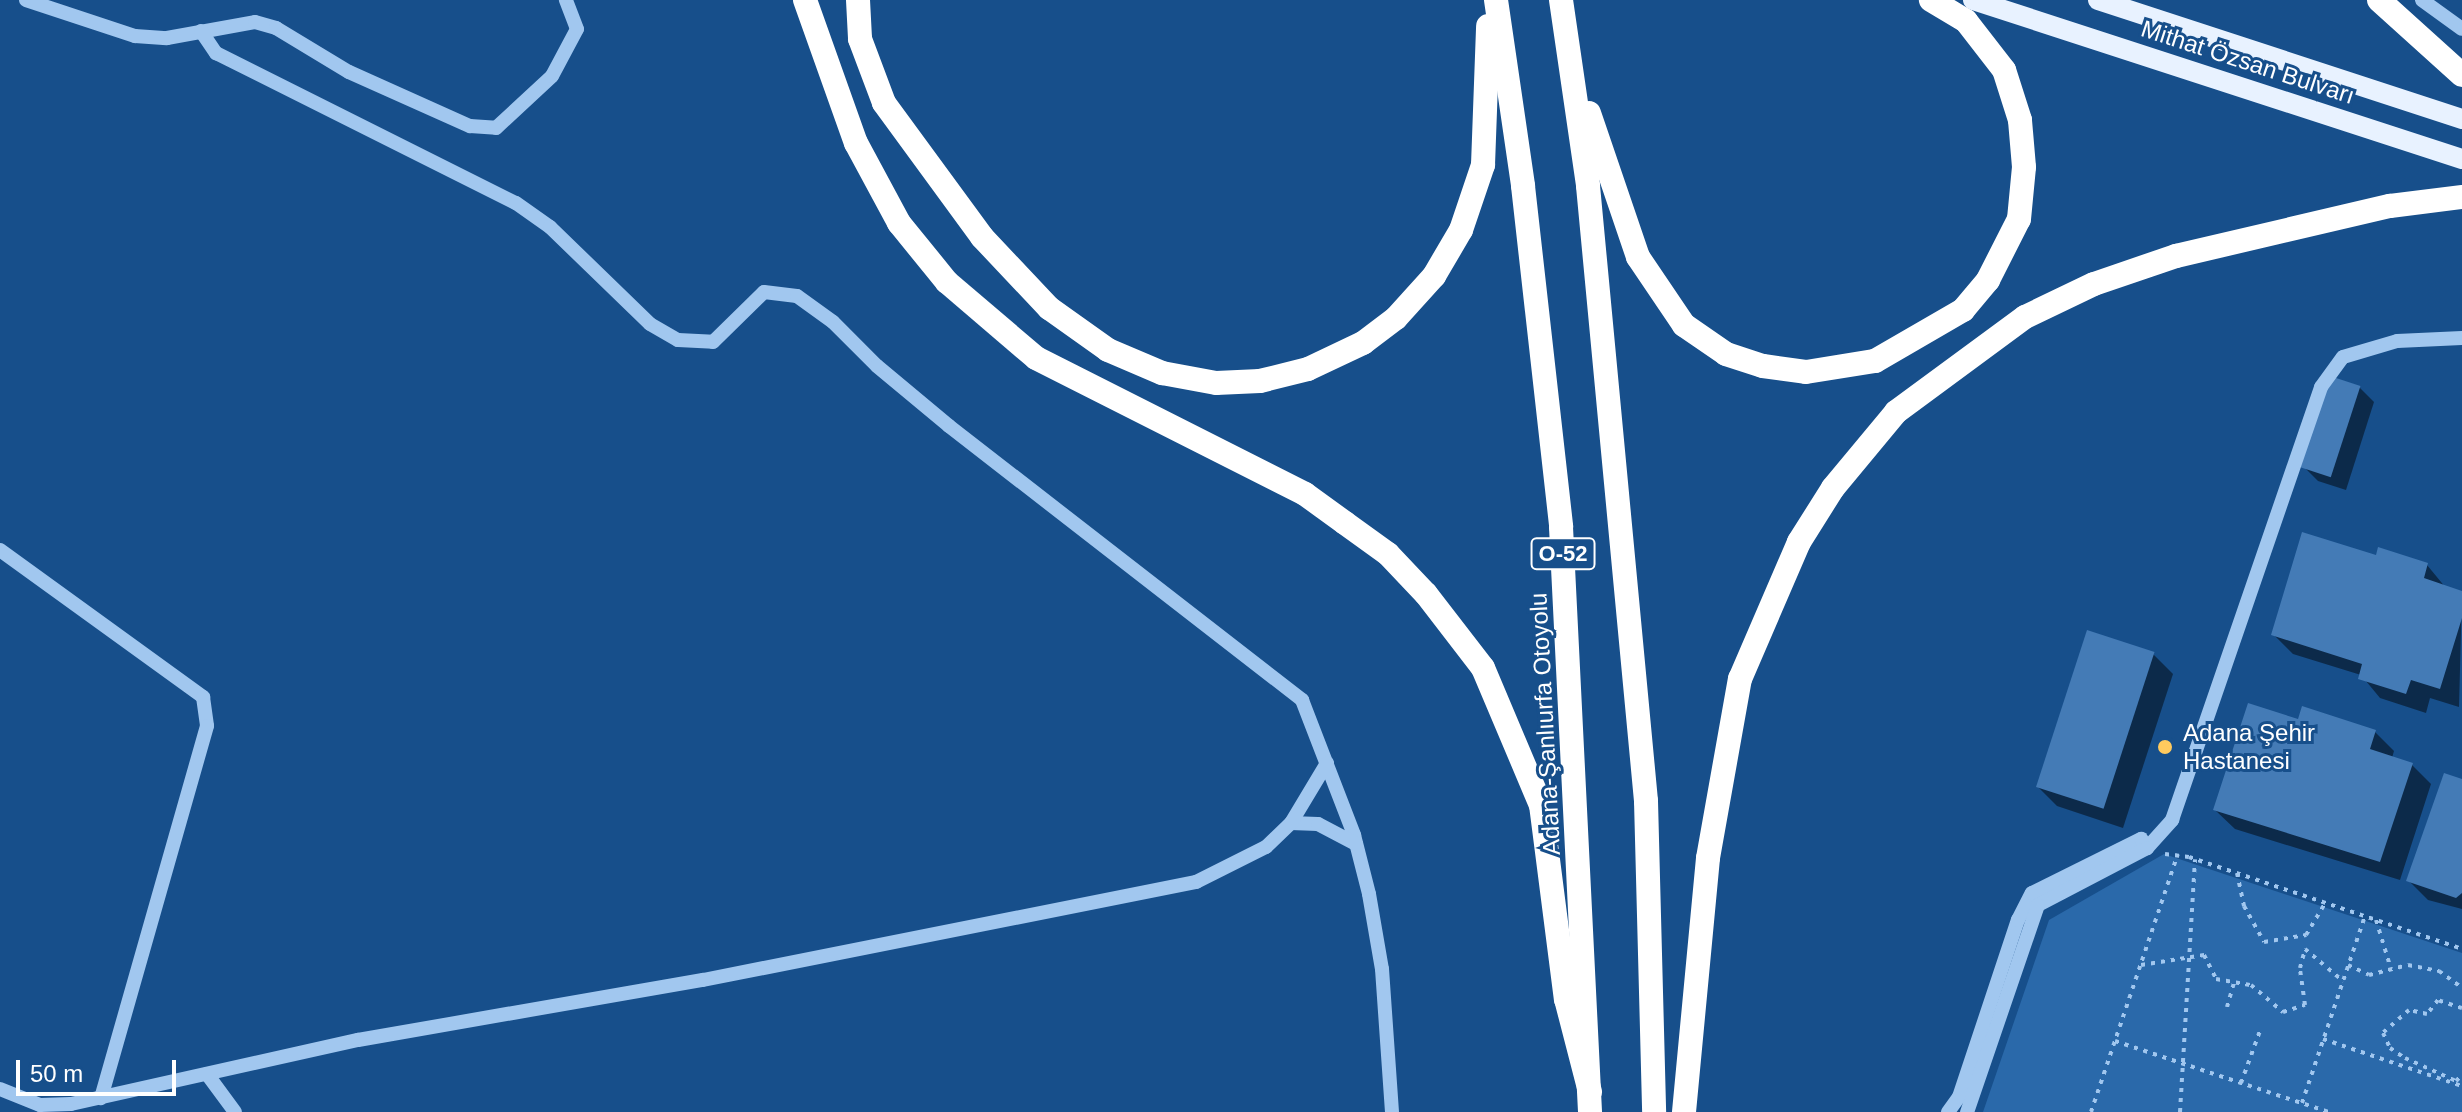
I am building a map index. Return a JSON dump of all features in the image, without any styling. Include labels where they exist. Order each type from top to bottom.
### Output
[{"type":"highway","points":[[805,0],[856,143],[899,223],[947,282],[1036,358],[1305,494],[1388,554],[1426,594],[1483,668],[1541,805],[1566,999],[1590,1102]]},
{"type":"highway","points":[[858,0],[860,39],[884,103],[982,237],[1049,308],[1108,350],[1162,373],[1216,383],[1260,381],[1308,369],[1363,343],[1396,318],[1434,276],[1461,230],[1483,165],[1488,0]]},
{"type":"highway","name":"Adana-Şanlıurfa Otoyolu","points":[[1496,0],[1523,186],[1561,527],[1590,1102]]},
{"type":"highway","name":"O-52","points":[[1561,0],[1590,201],[1646,801],[1654,1112]]},
{"type":"highway","points":[[1567,41],[1638,257],[1684,325],[1726,354],[1763,366],[1837,370],[1887,355],[1963,310],[1988,280],[2019,219],[2024,167],[2020,120],[2004,70],[1966,21],[1931,0]]},
{"type":"highway","points":[[2379,0],[2462,75]]},
{"type":"highway","points":[[1684,1112],[1708,858],[1740,679],[1799,542],[1833,488],[1896,412],[2025,317],[2094,284],[2176,256],[2390,206],[2462,197]]},
{"type":"main road","name":"Mithat Özsan Bulvarı","points":[[1973,0],[2462,159]]},
{"type":"main road","name":"Mithat Özsan Bulvarı","points":[[2098,0],[2462,119]]},
{"type":"street","points":[[26,0],[135,36],[167,38],[255,22],[276,28],[349,72],[470,126],[496,128],[552,76],[577,29],[566,0]]},
{"type":"street","points":[[2422,0],[2462,29]]},
{"type":"street","points":[[201,31],[216,53],[516,203],[550,227],[650,324],[678,340],[713,342],[764,292],[797,296],[833,322],[877,366],[949,426],[1302,700],[1356,844],[1382,969],[1392,1112]]},
{"type":"street","points":[[1967,1112],[2038,905],[2154,851],[2172,820],[2321,387],[2343,357],[2397,341],[2462,338]]},
{"type":"street","points":[[0,550],[203,697],[207,726],[101,1098]]},
{"type":"street","points":[[0,1089],[40,1105],[101,1098],[358,1040],[703,980],[1196,882],[1266,847],[1291,823],[1327,763]]},
{"type":"street","points":[[1291,823],[1318,824],[1356,844]]},
{"type":"street","points":[[1948,1112],[1959,1097],[2018,920],[2032,893],[2141,839],[2154,851]]},
{"type":"street","points":[[207,1074],[235,1112]]},
{"type":"path","points":[[2154,851],[2195,859],[2462,949]]},
{"type":"path","points":[[2091,1112],[2178,854]]},
{"type":"path","points":[[2180,1112],[2195,859]]},
{"type":"path","points":[[2237,873],[2244,906],[2264,942],[2306,935],[2325,903]]},
{"type":"path","points":[[2302,1103],[2365,916]]},
{"type":"path","points":[[2376,920],[2391,969]]},
{"type":"path","points":[[2141,965],[2204,955],[2216,979],[2251,985],[2283,1012],[2305,1005],[2300,968],[2305,949],[2343,981]]},
{"type":"path","points":[[2348,965],[2369,975],[2408,965],[2455,981],[2462,988]]},
{"type":"path","points":[[2455,981],[2462,975]]},
{"type":"path","points":[[2227,1007],[2234,983]]},
{"type":"path","points":[[2462,1008],[2438,1000],[2427,1014],[2409,1010],[2383,1033],[2390,1048],[2405,1058],[2456,1081],[2462,1075]]},
{"type":"path","points":[[2241,1083],[2261,1028]]},
{"type":"path","points":[[2323,1039],[2462,1086]]},
{"type":"path","points":[[2115,1041],[2329,1112]]},
{"type":"shaded area","points":[[2164,854],[2462,953],[2462,1112],[1983,1112],[2049,920]]},
{"type":"building","points":[[2330,376],[2360,386],[2331,477],[2300,467]]},
{"type":"building","points":[[2302,532],[2376,555],[2378,547],[2428,563],[2424,578],[2462,591],[2462,618],[2440,689],[2411,680],[2406,694],[2358,679],[2362,664],[2271,635]]},
{"type":"building","points":[[2087,630],[2155,652],[2104,809],[2036,787]]},
{"type":"building","points":[[2248,703],[2298,719],[2302,706],[2376,730],[2370,749],[2413,763],[2380,862],[2213,810]]},
{"type":"building","points":[[2444,773],[2462,779],[2462,893],[2456,898],[2406,881]]},
{"type":"place","name":"Adana Şehir Hastanesi","points":[[2165,747]]}]
